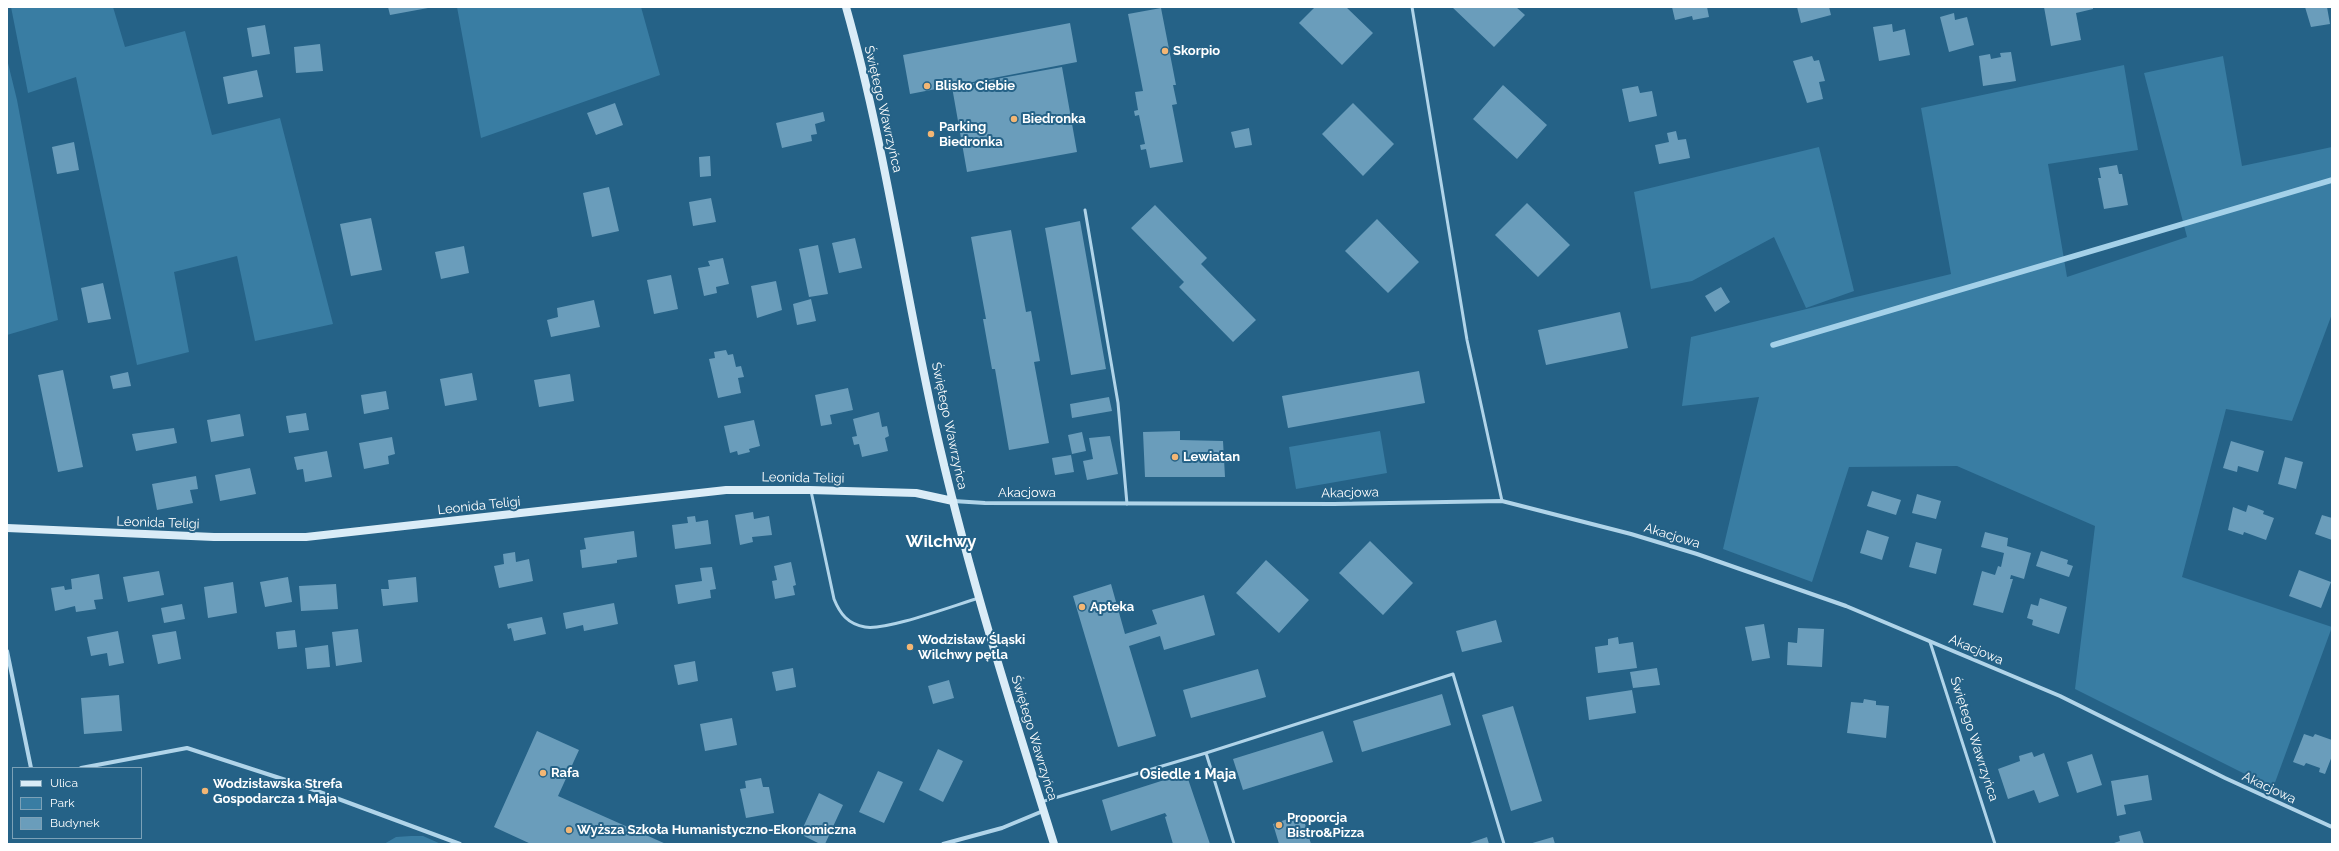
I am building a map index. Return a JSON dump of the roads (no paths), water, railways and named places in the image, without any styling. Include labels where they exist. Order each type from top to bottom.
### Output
[{"type":"street","name":"Świętego Wawrzyńca","points":[[846,7],[857,48],[891,199],[940,447],[953,501],[980,598],[1054,844]]},
{"type":"street","name":"Leonida Teligi","points":[[7,528],[214,537],[306,537],[726,490],[810,490],[916,493],[953,501]]},
{"type":"street","name":"Akacjowa","points":[[953,501],[985,503],[1128,504],[1334,504],[1502,501],[1631,534],[1697,554],[1846,606],[2060,696],[2225,778],[2332,827]]},
{"type":"street","points":[[7,651],[31,767]]},
{"type":"street","points":[[86,767],[187,748],[298,784],[460,844]]},
{"type":"street","points":[[943,844],[1002,828],[1044,811]]},
{"type":"lane","points":[[1412,7],[1466,340],[1502,501]]},
{"type":"lane","points":[[1085,210],[1118,403],[1128,504]]},
{"type":"lane","points":[[810,490],[834,599],[842,614],[854,624],[865,627],[889,625],[980,598]]},
{"type":"lane","name":"Świętego Wawrzyńca","points":[[1930,642],[1995,844]]},
{"type":"lane","points":[[1041,802],[1206,753],[1453,674],[1504,844]]},
{"type":"lane","points":[[1206,753],[1234,844]]},
{"type":"waterway","points":[[1773,345],[2332,180]]},
{"type":"place","name":"Skorpio","points":[[1165,51]]},
{"type":"place","name":"Blisko Ciebie","points":[[927,86]]},
{"type":"place","name":"Biedronka","points":[[1014,119]]},
{"type":"place","name":"Parking Biedronka","points":[[931,134]]},
{"type":"place","name":"Lewiatan","points":[[1175,457]]},
{"type":"place","name":"Apteka","points":[[1082,607]]},
{"type":"place","name":"Wodzisław Śląski Wilchwy pętla","points":[[910,647]]},
{"type":"place","name":"Rafa","points":[[543,773]]},
{"type":"place","name":"Wodzisławska Strefa Gospodarcza 1 Maja","points":[[205,791]]},
{"type":"place","name":"Proporcja Bistro&Pizza","points":[[1279,825]]},
{"type":"place","name":"Wyższa Szkoła Humanistyczno-Ekonomiczna","points":[[569,830]]},
{"type":"district","name":"Wilchwy","points":[[941,542]]},
{"type":"district","name":"Osiedle 1 Maja","points":[[1188,775]]}]
